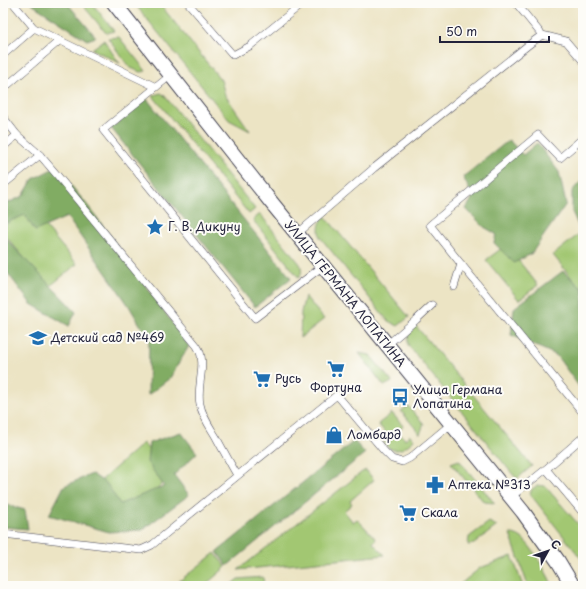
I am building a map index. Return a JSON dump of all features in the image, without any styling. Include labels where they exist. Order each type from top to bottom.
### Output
[{"type":"street","name":"УЛИЦА ГЕРМАНА ЛОПАТИНА","points":[[114,3],[271,202],[523,512],[573,586]]},
{"type":"lane","points":[[13,3],[34,28],[156,87]]},
{"type":"lane","points":[[188,3],[233,55],[250,46],[303,3]]},
{"type":"lane","points":[[516,3],[542,35],[566,41],[583,61]]},
{"type":"lane","points":[[3,55],[34,28]]},
{"type":"lane","points":[[297,234],[374,168],[526,46],[542,35]]},
{"type":"lane","points":[[3,89],[59,41]]},
{"type":"lane","points":[[171,75],[103,130],[255,318],[323,266]]},
{"type":"lane","points":[[3,118],[17,135],[40,156],[200,351],[202,359],[199,395],[200,405],[204,417],[237,475]]},
{"type":"lane","points":[[3,147],[17,135]]},
{"type":"lane","points":[[583,138],[560,158],[538,135],[430,225],[583,413]]},
{"type":"lane","points":[[3,185],[40,156]]},
{"type":"lane","points":[[454,287],[461,264]]},
{"type":"lane","points":[[387,345],[432,305]]},
{"type":"lane","points":[[3,534],[141,550],[152,545],[337,395],[384,451],[392,459],[402,462],[410,458],[451,424]]},
{"type":"lane","points":[[511,497],[583,437]]},
{"type":"lane","points":[[546,469],[583,513]]},
{"type":"green space","points":[[30,3],[67,3],[96,37],[87,40]]},
{"type":"green space","points":[[81,3],[92,3],[114,31],[106,33]]},
{"type":"green space","points":[[134,3],[159,3],[221,80],[225,95],[250,131],[229,120]]},
{"type":"green space","points":[[119,37],[146,71],[140,72],[129,67],[108,38]]},
{"type":"green space","points":[[104,40],[119,62],[92,49]]},
{"type":"green space","points":[[161,93],[255,209],[249,214],[153,96]]},
{"type":"green space","points":[[147,99],[291,278],[255,307],[111,128]]},
{"type":"green space","points":[[509,140],[523,155],[537,143],[559,172],[566,204],[531,254],[514,263],[494,243],[496,234],[484,227],[466,209],[473,197],[463,177]]},
{"type":"green space","points":[[56,167],[93,212],[189,346],[170,378],[148,395],[149,340],[129,306],[67,217],[35,231],[25,215],[3,224],[3,205],[23,196],[33,179]]},
{"type":"green space","points":[[583,179],[583,236],[572,212],[572,191]]},
{"type":"green space","points":[[28,206],[77,264],[49,287],[3,233],[3,227]]},
{"type":"green space","points":[[260,214],[300,264],[301,275],[299,278],[253,220]]},
{"type":"green space","points":[[325,216],[409,317],[398,326],[388,321],[320,237],[320,225]]},
{"type":"green space","points":[[583,231],[583,292],[553,255]]},
{"type":"green space","points":[[3,236],[76,312],[69,326],[31,304],[3,267]]},
{"type":"green space","points":[[506,245],[538,285],[519,300],[486,260]]},
{"type":"green space","points":[[563,271],[583,289],[583,392],[556,355],[511,335],[514,308]]},
{"type":"green space","points":[[305,296],[324,319],[300,338],[301,312]]},
{"type":"green space","points":[[416,326],[532,466],[518,478],[514,476],[408,345],[409,334]]},
{"type":"green space","points":[[359,353],[370,355],[392,382],[384,386]]},
{"type":"green space","points":[[408,406],[424,424],[420,434],[401,411]]},
{"type":"green space","points":[[392,413],[403,426],[398,432],[405,439],[410,435],[414,440],[404,448],[398,450],[391,449],[386,445],[384,442],[389,437],[378,424]]},
{"type":"green space","points":[[181,432],[197,453],[174,475],[189,495],[142,530],[109,532],[49,515],[64,486],[92,474],[107,484],[120,504],[164,486],[147,462],[149,443]]},
{"type":"green space","points":[[354,441],[365,453],[227,566],[217,552]]},
{"type":"green space","points":[[143,443],[171,476],[124,518],[96,485]]},
{"type":"green space","points":[[459,460],[495,503],[484,502],[451,463]]},
{"type":"green space","points":[[366,470],[374,480],[350,501],[352,504],[344,511],[353,522],[357,519],[376,539],[373,543],[385,555],[238,570],[362,472]]},
{"type":"green space","points":[[538,485],[545,486],[579,525],[583,535],[583,561],[530,494],[532,489]]},
{"type":"green space","points":[[3,504],[25,510],[28,529],[3,527]]},
{"type":"green space","points":[[489,522],[497,526],[474,544],[468,545],[469,537]]},
{"type":"green space","points":[[510,534],[515,534],[521,538],[532,549],[553,586],[528,586]]},
{"type":"green space","points":[[215,553],[226,567],[204,586],[188,586],[182,582],[176,586],[173,586]]},
{"type":"green space","points":[[512,556],[523,586],[458,586],[480,568]]},
{"type":"green space","points":[[263,577],[264,586],[229,586],[238,579]]},
{"type":"place","name":"Г. В. Дикуну","points":[[155,227]]},
{"type":"place","name":"Детский сад №469","points":[[38,338]]},
{"type":"place","name":"Фортуна","points":[[336,369]]},
{"type":"place","name":"Русь","points":[[262,379]]},
{"type":"place","name":"Улица Германа Лопатина","points":[[400,397]]},
{"type":"place","name":"Ломбард","points":[[334,435]]},
{"type":"place","name":"Аптека №313","points":[[435,485]]},
{"type":"place","name":"Скала","points":[[408,513]]}]
